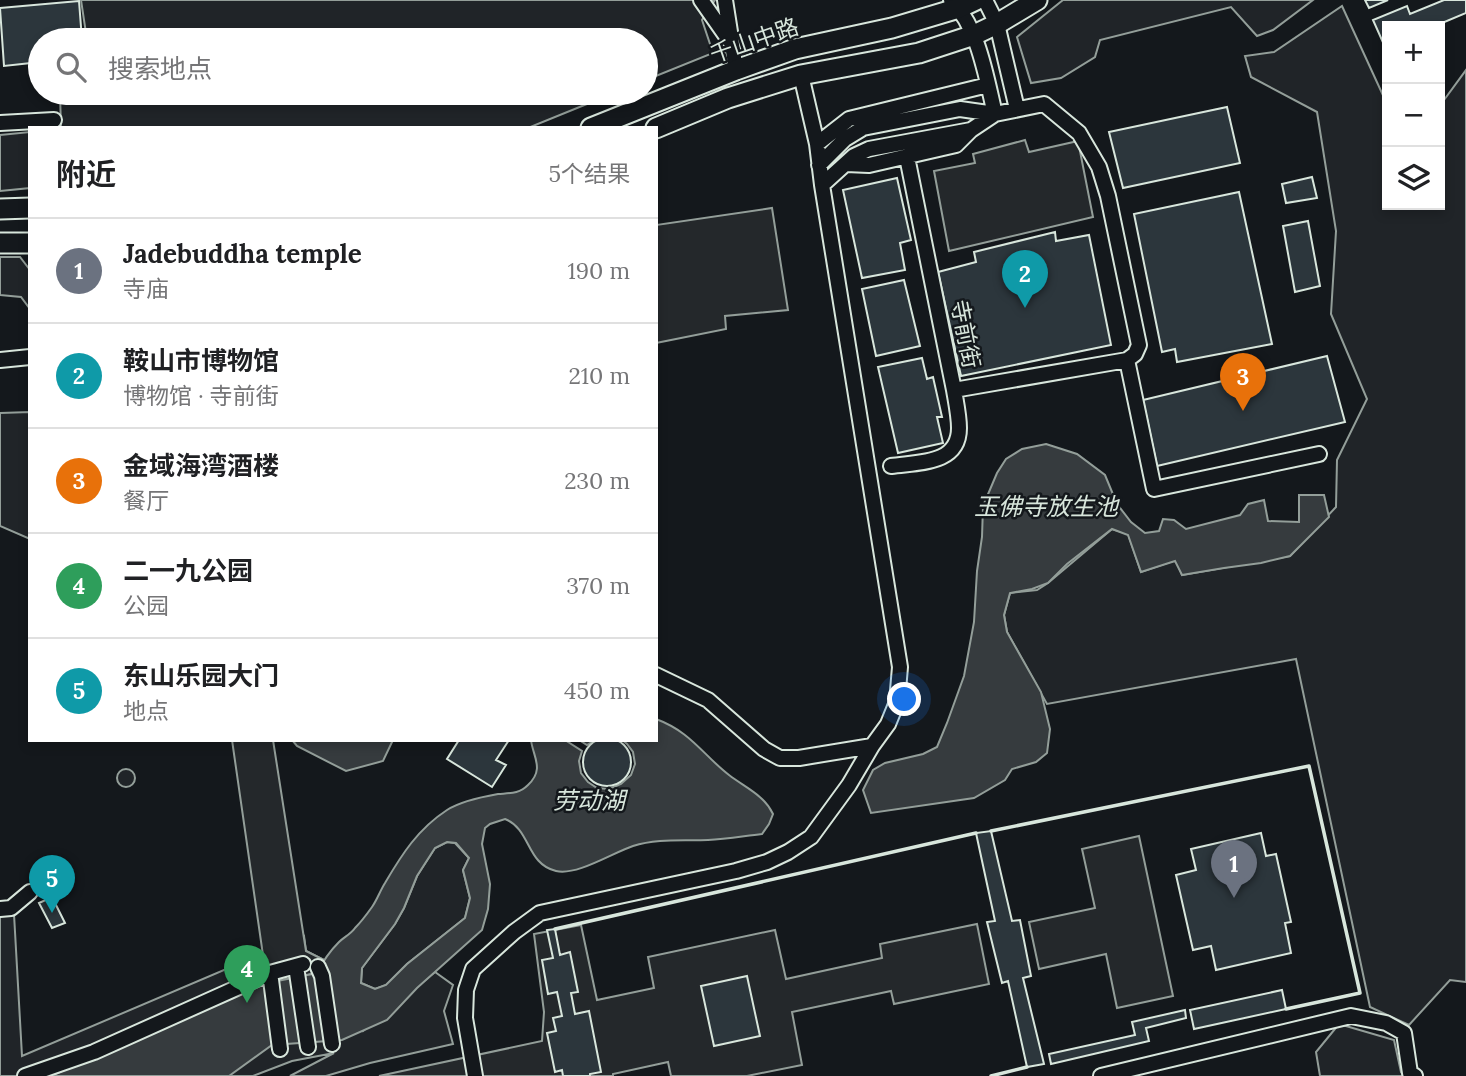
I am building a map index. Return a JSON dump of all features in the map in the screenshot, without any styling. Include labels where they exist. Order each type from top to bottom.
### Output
[{"type":"main road","name":"千山中路","points":[[658,127],[728,98],[801,75],[919,53],[974,35],[1037,0]]},
{"type":"main road","name":"千山中路","points":[[658,101],[795,49],[892,28],[962,3]]},
{"type":"main road","name":"千山中路","points":[[596,126],[648,105]]},
{"type":"main road","points":[[0,209],[28,208]]},
{"type":"main road","points":[[0,243],[28,243]]},
{"type":"street","points":[[701,0],[731,44]]},
{"type":"street","points":[[725,0],[736,70]]},
{"type":"street","points":[[985,0],[997,24],[1017,109]]},
{"type":"street","points":[[962,3],[974,35],[995,114]]},
{"type":"street","points":[[475,1076],[465,1018],[466,990],[473,969],[514,932],[540,913],[736,871],[767,862],[788,852],[811,837],[849,785],[888,724],[897,702],[901,667],[817,144],[801,75]]},
{"type":"street","points":[[817,144],[849,119],[988,85]]},
{"type":"street","points":[[846,164],[869,164],[956,145],[971,130],[995,114],[1044,104],[1079,133],[1099,167],[1108,196],[1139,345],[1135,354],[1127,360],[1154,489],[1319,454]]},
{"type":"street","points":[[819,165],[845,139],[863,128],[960,109],[995,114]]},
{"type":"street","points":[[0,123],[54,120]]},
{"type":"street","points":[[899,121],[904,142]]},
{"type":"street","points":[[822,185],[854,156],[869,149],[971,130]]},
{"type":"street","name":"寺前街","points":[[907,157],[954,390],[1127,360]]},
{"type":"street","points":[[0,360],[28,357]]},
{"type":"street","points":[[891,466],[925,462],[944,457],[953,451],[960,430],[954,390]]},
{"type":"street","points":[[658,676],[708,701],[764,749],[780,758],[799,758],[872,746]]},
{"type":"street","points":[[0,909],[11,908],[30,892]]},
{"type":"street","points":[[306,968],[308,1047]]},
{"type":"street","points":[[25,1076],[94,1052],[270,973],[306,968],[322,976],[332,1044]]},
{"type":"street","points":[[271,980],[280,1049]]},
{"type":"street","points":[[1101,1076],[1351,1016],[1386,1023],[1404,1033],[1410,1073],[1415,1076]]},
{"type":"shaded area","points":[[81,0],[715,0],[702,20],[713,53],[658,75],[658,28],[85,28]]},
{"type":"shaded area","points":[[1063,0],[1313,0],[1273,30],[1257,36],[1231,7],[1100,40],[1095,57],[1061,78],[1031,83],[1017,37]]},
{"type":"shaded area","points":[[1342,6],[1382,93],[1382,210],[1445,210],[1445,99],[1466,70],[1466,982],[1450,980],[1409,1025],[1370,1007],[1296,659],[1047,704],[1007,632],[1004,615],[1010,593],[1037,590],[1112,529],[1128,534],[1141,572],[1176,560],[1182,575],[1290,556],[1336,507],[1337,460],[1367,399],[1331,314],[1336,231],[1317,112],[1251,77],[1245,56],[1274,52]]},
{"type":"shaded area","points":[[60,105],[585,105],[533,126],[61,126]]},
{"type":"shaded area","points":[[28,132],[28,188],[0,191],[0,135]]},
{"type":"shaded area","points":[[1025,140],[1029,152],[1078,141],[1093,217],[949,251],[934,171],[975,163],[973,154]]},
{"type":"shaded area","points":[[772,208],[788,310],[725,316],[726,329],[658,343],[658,225]]},
{"type":"shaded area","points":[[0,257],[20,257],[28,267],[28,306],[21,297],[0,295]]},
{"type":"shaded area","points":[[28,412],[28,538],[0,526],[0,413]]},
{"type":"shaded area","points":[[232,742],[273,742],[306,951],[324,960],[317,973],[267,983]]},
{"type":"shaded area","points":[[126,769],[132,772],[135,778],[132,784],[126,787],[120,784],[117,778],[120,772]]},
{"type":"shaded area","points":[[1139,836],[1173,996],[1117,1008],[1106,954],[1039,969],[1029,922],[1095,908],[1082,849]]},
{"type":"shaded area","points":[[447,842],[455,843],[469,858],[463,870],[470,898],[465,918],[407,964],[386,985],[375,989],[361,983],[362,968],[395,924],[417,876],[435,848]]},
{"type":"shaded area","points":[[14,914],[22,1056],[304,936],[306,951],[324,960],[363,1031],[435,972],[453,985],[444,1011],[453,1044],[326,1076],[290,1076],[334,1053],[292,1061],[253,1076],[0,1076],[0,915]]},
{"type":"shaded area","points":[[977,924],[989,984],[894,1004],[891,991],[792,1012],[802,1065],[747,1076],[671,1076],[668,1062],[613,1076],[379,1076],[542,1041],[544,1012],[534,934],[581,925],[597,1000],[654,988],[648,957],[775,930],[786,979],[882,958],[880,944]]},
{"type":"shaded area","points":[[1339,1024],[1394,1040],[1404,1076],[1320,1076],[1316,1052]]},
{"type":"water","name":"玉佛寺放生池","points":[[1046,444],[1077,454],[1105,475],[1117,504],[1131,522],[1145,533],[1159,531],[1163,519],[1174,520],[1186,529],[1240,515],[1248,504],[1264,500],[1268,521],[1299,522],[1299,495],[1324,495],[1329,517],[1290,556],[1182,575],[1175,561],[1141,572],[1128,535],[1112,529],[1067,564],[1048,583],[1010,593],[1004,615],[1007,632],[1041,692],[1050,729],[1047,753],[1036,762],[1012,769],[1005,780],[974,798],[871,813],[863,790],[873,770],[885,763],[923,754],[937,747],[947,723],[964,676],[974,622],[983,506],[997,473],[1006,459],[1022,449]]},
{"type":"water","name":"劳动湖","points":[[658,720],[687,737],[729,775],[760,797],[773,814],[762,834],[715,840],[642,843],[584,867],[564,872],[546,867],[539,861],[520,830],[513,824],[505,819],[490,824],[485,828],[482,844],[490,884],[488,909],[482,930],[417,988],[387,1020],[342,1040],[272,1045],[229,1076],[51,1076],[257,985],[317,973],[333,949],[374,904],[404,852],[427,825],[458,804],[485,796],[518,792],[533,779],[537,763],[532,742],[658,742]],"holes":[[[447,842],[456,843],[469,858],[463,870],[470,898],[465,918],[407,964],[386,985],[375,989],[361,983],[362,968],[395,924],[417,876],[435,848]]]},
{"type":"water","points":[[294,742],[392,742],[383,761],[346,771]]},
{"type":"pier","points":[[568,742],[582,742],[587,745],[592,742],[624,742],[633,752],[635,764],[631,775],[621,784],[609,789],[597,788],[581,773],[579,761],[582,751]]},
{"type":"building","points":[[1365,0],[1388,0],[1369,8]]},
{"type":"building","points":[[1444,0],[1466,0],[1466,13],[1445,22],[1382,21],[1382,40],[1373,20],[1407,6],[1410,14]]},
{"type":"building","points":[[79,1],[81,28],[28,28],[28,63],[4,66],[0,8]]},
{"type":"building","points":[[1227,107],[1240,163],[1123,188],[1109,132]]},
{"type":"building","points":[[1312,177],[1317,198],[1286,203],[1282,184]]},
{"type":"building","points":[[897,178],[911,240],[900,243],[905,270],[862,278],[843,190]]},
{"type":"building","points":[[1239,192],[1272,344],[1177,362],[1175,349],[1162,352],[1134,214]]},
{"type":"building","points":[[1308,221],[1320,286],[1295,292],[1283,226]]},
{"type":"building","points":[[1055,232],[1056,241],[1089,235],[1111,345],[961,376],[938,272],[976,262],[974,252]]},
{"type":"building","points":[[904,280],[920,346],[876,356],[862,289]]},
{"type":"building","points":[[1327,356],[1345,422],[1157,466],[1143,400]]},
{"type":"building","points":[[922,358],[927,379],[933,377],[942,417],[937,417],[943,443],[898,453],[878,367]]},
{"type":"building","points":[[458,742],[508,742],[496,760],[506,765],[492,787],[447,759]]},
{"type":"building","points":[[595,742],[619,742],[629,753],[629,771],[624,779],[616,784],[598,784],[590,779],[585,771],[585,753]]},
{"type":"building","points":[[991,831],[1012,921],[1020,920],[1031,976],[1023,978],[1044,1064],[1027,1067],[1008,981],[1002,983],[987,922],[995,921],[976,833]]},
{"type":"building","points":[[1261,833],[1266,856],[1276,854],[1291,922],[1285,923],[1291,953],[1216,970],[1211,946],[1193,950],[1176,875],[1196,870],[1191,849]]},
{"type":"building","points":[[52,897],[65,923],[52,928],[39,903]]},
{"type":"building","points":[[555,929],[560,955],[570,952],[578,992],[571,993],[575,1014],[589,1011],[601,1072],[590,1076],[563,1076],[562,1070],[555,1072],[547,1033],[556,1031],[553,1018],[562,1016],[557,992],[548,994],[542,960],[553,958],[547,930]]},
{"type":"building","points":[[747,976],[760,1036],[714,1046],[701,986]]},
{"type":"building","points":[[1282,990],[1286,1009],[1194,1029],[1190,1010]]},
{"type":"building","points":[[1185,1010],[1186,1018],[1146,1028],[1149,1041],[1051,1064],[1049,1054],[1135,1035],[1132,1022]]},
{"type":"wall","points":[[991,831],[1309,766],[1360,993],[1286,1009]]},
{"type":"wall","points":[[555,929],[976,833]]},
{"type":"wall","points":[[991,1076],[1027,1067]]},
{"type":"place","name":"鞍山市博物馆","points":[[1025,308]]},
{"type":"place","name":"金域海湾酒楼","points":[[1243,411]]},
{"type":"place","name":"Jadebuddha temple","points":[[1234,898]]},
{"type":"place","name":"东山乐园大门","points":[[52,913]]},
{"type":"place","name":"二一九公园","points":[[247,1003]]}]
